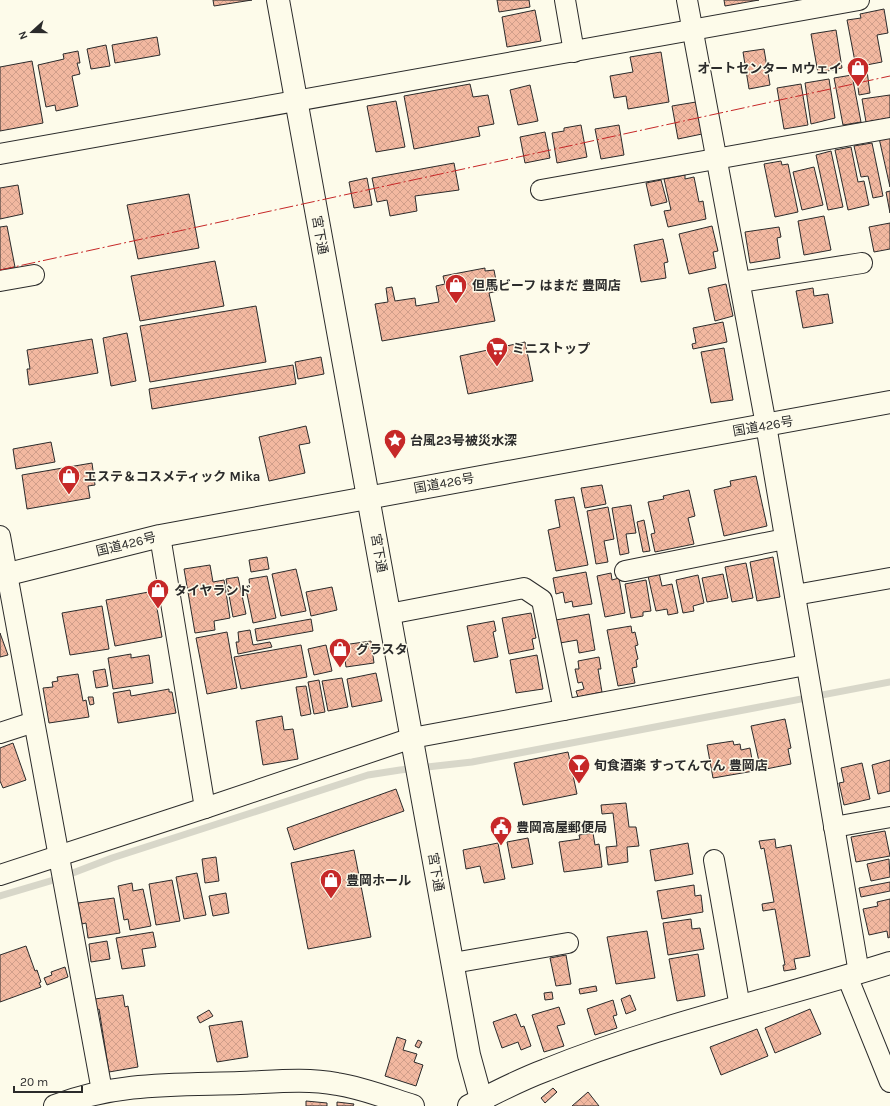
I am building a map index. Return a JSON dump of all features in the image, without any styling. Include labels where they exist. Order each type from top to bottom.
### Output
[{"type":"main road","name":"宮下通","points":[[278,0],[453,963],[477,1104]]},
{"type":"main road","name":"国道426号","points":[[3,575],[160,536],[368,496],[890,402]]},
{"type":"main road","points":[[477,1104],[577,1058],[740,1007],[890,963]]},
{"type":"main road","points":[[55,1106],[102,1091],[141,1086],[320,1081],[355,1088],[412,1106]]},
{"type":"street","points":[[565,0],[574,52]]},
{"type":"street","points":[[687,0],[766,425],[795,595],[834,827],[853,975],[890,1082]]},
{"type":"street","points":[[0,154],[859,0]]},
{"type":"street","points":[[541,190],[890,128]]},
{"type":"street","points":[[740,282],[862,263]]},
{"type":"street","points":[[0,281],[34,275]]},
{"type":"street","points":[[0,536],[3,575],[34,722],[102,1091]]},
{"type":"street","points":[[160,536],[205,808]]},
{"type":"street","points":[[625,571],[785,539]]},
{"type":"street","points":[[795,595],[890,578]]},
{"type":"street","points":[[389,614],[524,588],[542,600],[564,710]]},
{"type":"street","points":[[0,875],[59,859],[205,808],[413,745],[564,710],[808,673]]},
{"type":"street","points":[[0,733],[34,722]]},
{"type":"street","points":[[834,827],[890,817]]},
{"type":"street","points":[[714,860],[740,1007]]},
{"type":"street","points":[[453,963],[568,943]]},
{"type":"building","points":[[213,0],[252,0],[214,6]]},
{"type":"building","points":[[497,0],[529,0],[530,7],[499,12]]},
{"type":"building","points":[[724,0],[759,0],[725,6]]},
{"type":"building","points":[[884,9],[888,33],[877,35],[882,62],[856,67],[847,20],[861,18],[860,14]]},
{"type":"building","points":[[535,10],[541,41],[507,47],[502,17]]},
{"type":"building","points":[[836,30],[842,68],[818,73],[811,34]]},
{"type":"building","points":[[157,37],[160,55],[115,63],[112,45]]},
{"type":"building","points":[[106,45],[110,66],[91,69],[87,49]]},
{"type":"building","points":[[764,49],[770,85],[749,89],[743,52]]},
{"type":"building","points":[[78,51],[80,63],[77,63],[80,74],[72,76],[78,106],[56,111],[55,105],[46,107],[38,65],[64,59],[63,54]]},
{"type":"building","points":[[661,52],[669,102],[628,109],[626,96],[614,98],[610,76],[633,72],[630,57]]},
{"type":"building","points":[[32,61],[43,123],[0,131],[0,67]]},
{"type":"building","points":[[867,71],[870,93],[859,95],[856,72]]},
{"type":"building","points":[[852,75],[861,122],[843,125],[834,78]]},
{"type":"building","points":[[829,79],[835,118],[811,124],[805,83]]},
{"type":"building","points":[[470,84],[473,97],[488,95],[494,124],[478,127],[480,136],[414,149],[404,96]]},
{"type":"building","points":[[801,84],[808,125],[784,129],[777,88]]},
{"type":"building","points":[[530,85],[538,121],[518,125],[510,90]]},
{"type":"building","points":[[890,95],[890,118],[866,122],[862,99]]},
{"type":"building","points":[[396,101],[405,147],[376,152],[367,106]]},
{"type":"building","points":[[696,102],[702,134],[678,139],[672,106]]},
{"type":"building","points":[[581,125],[587,157],[557,163],[552,133],[564,131],[564,128]]},
{"type":"building","points":[[619,125],[624,155],[601,159],[595,129]]},
{"type":"building","points":[[545,132],[550,158],[525,163],[520,137]]},
{"type":"building","points":[[890,136],[890,187],[879,138]]},
{"type":"building","points":[[872,143],[883,196],[873,198],[868,176],[861,177],[854,146]]},
{"type":"building","points":[[851,147],[858,182],[864,181],[869,205],[848,210],[835,150]]},
{"type":"building","points":[[831,151],[843,207],[828,210],[816,155]]},
{"type":"building","points":[[781,161],[782,165],[788,164],[798,212],[775,217],[764,164]]},
{"type":"building","points":[[454,163],[459,190],[415,196],[417,211],[390,216],[387,200],[377,202],[372,178]]},
{"type":"building","points":[[814,167],[823,205],[802,210],[793,172]]},
{"type":"building","points":[[685,175],[685,179],[694,177],[699,202],[703,201],[706,219],[668,227],[664,211],[671,210],[664,179]]},
{"type":"building","points":[[367,178],[372,205],[354,208],[349,182]]},
{"type":"building","points":[[661,180],[667,202],[651,206],[646,183]]},
{"type":"building","points":[[18,185],[23,214],[0,219],[0,188]]},
{"type":"building","points":[[890,191],[890,213],[886,192]]},
{"type":"building","points":[[189,194],[199,248],[138,259],[127,205]]},
{"type":"building","points":[[824,216],[831,250],[804,255],[798,221]]},
{"type":"building","points":[[890,223],[890,249],[874,252],[869,227]]},
{"type":"building","points":[[7,226],[15,267],[0,270],[0,227]]},
{"type":"building","points":[[712,226],[718,251],[713,252],[716,268],[689,274],[679,234]]},
{"type":"building","points":[[779,227],[781,237],[777,238],[780,258],[750,263],[745,232]]},
{"type":"building","points":[[663,239],[668,262],[664,263],[666,278],[641,282],[634,245]]},
{"type":"building","points":[[215,261],[224,306],[140,321],[131,276]]},
{"type":"building","name":"但馬ビーフ はまだ 豊岡店","points":[[485,268],[485,271],[494,270],[498,291],[489,293],[495,321],[382,341],[375,304],[388,302],[386,288],[392,287],[395,301],[415,298],[416,306],[439,302],[436,286],[445,284],[443,276]]},
{"type":"building","points":[[726,284],[733,316],[715,321],[708,288]]},
{"type":"building","points":[[813,288],[814,296],[828,294],[833,323],[803,328],[796,291]]},
{"type":"building","points":[[256,306],[266,362],[150,382],[140,326]]},
{"type":"building","points":[[723,322],[727,342],[693,349],[692,344],[696,343],[693,328]]},
{"type":"building","points":[[127,333],[136,381],[111,386],[103,338]]},
{"type":"building","points":[[92,339],[98,373],[29,385],[27,369],[30,369],[27,350]]},
{"type":"building","name":"ミニストップ","points":[[525,342],[533,381],[468,394],[460,356]]},
{"type":"building","points":[[724,348],[733,400],[711,403],[701,352]]},
{"type":"building","points":[[321,357],[324,374],[298,379],[295,362]]},
{"type":"building","points":[[293,365],[296,384],[152,409],[149,389]]},
{"type":"building","points":[[306,426],[310,443],[299,445],[305,473],[269,481],[259,437]]},
{"type":"building","points":[[51,442],[55,462],[16,469],[13,449]]},
{"type":"building","points":[[92,463],[95,485],[88,486],[90,498],[27,509],[22,475]]},
{"type":"building","points":[[756,476],[767,526],[724,536],[714,490],[731,486],[730,481]]},
{"type":"building","points":[[602,485],[606,504],[585,508],[581,488]]},
{"type":"building","points":[[689,490],[695,516],[688,518],[694,544],[655,552],[651,534],[655,533],[648,502],[664,499],[663,496]]},
{"type":"building","points":[[574,497],[588,565],[556,571],[548,530],[560,527],[555,500]]},
{"type":"building","points":[[631,505],[636,533],[626,534],[629,553],[620,555],[612,508]]},
{"type":"building","points":[[608,507],[614,539],[604,541],[608,562],[596,564],[587,511]]},
{"type":"building","points":[[644,520],[650,551],[643,552],[637,522]]},
{"type":"building","points":[[267,557],[269,569],[251,572],[249,560]]},
{"type":"building","points":[[773,557],[780,597],[757,601],[750,562]]},
{"type":"building","points":[[746,563],[753,598],[732,602],[725,567]]},
{"type":"building","points":[[210,565],[213,582],[224,580],[230,618],[214,621],[215,630],[195,633],[184,569]]},
{"type":"building","points":[[296,569],[306,611],[281,616],[272,574]]},
{"type":"building","points":[[586,572],[592,604],[573,607],[572,601],[565,603],[563,592],[556,594],[553,578]]},
{"type":"building","points":[[611,573],[612,580],[619,578],[625,613],[605,617],[597,576]]},
{"type":"building","points":[[659,573],[662,586],[672,584],[678,613],[668,615],[667,609],[656,611],[648,576]]},
{"type":"building","points":[[723,574],[728,598],[707,602],[702,578]]},
{"type":"building","points":[[698,575],[704,603],[693,606],[694,611],[683,613],[676,580]]},
{"type":"building","points":[[267,576],[276,618],[253,623],[246,589],[250,588],[249,579]]},
{"type":"building","points":[[238,577],[246,614],[233,617],[226,579]]},
{"type":"building","points":[[646,580],[651,611],[643,612],[643,616],[631,618],[625,584]]},
{"type":"building","points":[[332,587],[337,610],[311,616],[306,592]]},
{"type":"building","points":[[154,591],[162,637],[115,646],[106,600]]},
{"type":"building","points":[[102,606],[109,649],[70,655],[62,613]]},
{"type":"building","points":[[531,613],[536,638],[532,639],[534,649],[509,654],[502,618]]},
{"type":"building","points":[[589,614],[595,650],[579,653],[577,640],[560,643],[556,620]]},
{"type":"building","points":[[311,619],[313,631],[257,641],[255,629]]},
{"type":"building","points":[[494,621],[496,631],[493,632],[498,657],[474,662],[467,626]]},
{"type":"building","points":[[631,626],[632,633],[635,632],[638,645],[635,646],[638,659],[636,660],[637,667],[632,668],[635,683],[618,686],[607,630]]},
{"type":"building","points":[[250,630],[253,645],[270,642],[272,647],[238,654],[236,642],[239,642],[238,632]]},
{"type":"building","points":[[227,632],[237,688],[207,694],[196,638]]},
{"type":"building","points":[[0,633],[8,655],[0,657]]},
{"type":"building","points":[[371,641],[374,663],[346,667],[343,645]]},
{"type":"building","points":[[301,645],[307,677],[241,689],[234,657]]},
{"type":"building","points":[[326,645],[332,671],[314,675],[308,649]]},
{"type":"building","points":[[131,654],[131,658],[149,655],[153,683],[113,689],[108,658]]},
{"type":"building","points":[[537,655],[543,689],[516,693],[510,660]]},
{"type":"building","points":[[599,657],[601,669],[598,669],[602,692],[578,697],[576,691],[584,689],[582,682],[578,683],[575,669],[579,669],[578,661]]},
{"type":"building","points":[[105,669],[108,686],[96,688],[93,671]]},
{"type":"building","points":[[376,673],[382,701],[352,707],[347,679]]},
{"type":"building","points":[[78,674],[83,701],[86,700],[89,717],[49,723],[43,688],[53,687],[52,682],[58,681],[57,677]]},
{"type":"building","points":[[342,678],[348,707],[328,711],[322,681]]},
{"type":"building","points":[[319,680],[325,712],[314,714],[308,682]]},
{"type":"building","points":[[306,686],[311,714],[301,716],[296,687]]},
{"type":"building","points":[[169,689],[169,692],[172,692],[176,713],[118,723],[113,693],[130,690],[131,696]]},
{"type":"building","points":[[88,697],[93,697],[94,704],[90,705]]},
{"type":"building","points":[[282,716],[284,730],[293,729],[298,759],[263,765],[256,721]]},
{"type":"building","points":[[785,719],[791,748],[788,749],[791,764],[761,770],[751,726]]},
{"type":"building","points":[[733,741],[734,745],[740,744],[741,750],[750,748],[754,771],[713,778],[707,745]]},
{"type":"building","points":[[13,743],[26,780],[3,788],[0,781],[0,748]]},
{"type":"building","points":[[568,752],[577,794],[523,805],[514,763]]},
{"type":"building","points":[[890,760],[890,791],[878,794],[872,765]]},
{"type":"building","points":[[862,763],[870,799],[844,805],[839,783],[844,782],[841,768]]},
{"type":"building","points":[[396,789],[404,811],[294,850],[287,828]]},
{"type":"building","points":[[626,803],[629,827],[636,827],[639,846],[627,847],[628,862],[608,865],[606,847],[617,846],[613,813],[602,814],[601,805]]},
{"type":"building","points":[[885,831],[890,856],[856,862],[851,837]]},
{"type":"building","points":[[593,833],[595,845],[599,844],[602,867],[564,872],[559,842],[580,839],[579,835]]},
{"type":"building","points":[[528,838],[533,864],[512,868],[507,842]]},
{"type":"building","points":[[775,839],[776,848],[791,845],[810,956],[794,959],[796,969],[784,971],[783,965],[785,965],[775,909],[763,911],[762,904],[774,902],[764,848],[761,849],[759,841]]},
{"type":"building","points":[[498,843],[505,879],[484,883],[480,866],[466,869],[463,850]]},
{"type":"building","points":[[688,843],[693,874],[655,881],[650,850]]},
{"type":"building","name":"豊岡ホール","points":[[354,850],[371,937],[308,949],[291,863]]},
{"type":"building","points":[[216,857],[219,881],[205,883],[202,859]]},
{"type":"building","points":[[889,859],[890,877],[871,881],[867,864]]},
{"type":"building","points":[[197,873],[206,915],[184,919],[176,877]]},
{"type":"building","points":[[172,880],[180,921],[156,925],[149,884]]},
{"type":"building","points":[[890,882],[890,891],[861,897],[859,888]]},
{"type":"building","points":[[132,883],[133,891],[143,889],[151,926],[130,930],[128,919],[124,920],[118,886]]},
{"type":"building","points":[[694,885],[695,896],[701,895],[703,912],[662,919],[657,891]]},
{"type":"building","points":[[226,893],[229,913],[213,916],[209,896]]},
{"type":"building","points":[[114,898],[120,933],[88,938],[86,923],[82,924],[78,903]]},
{"type":"building","points":[[890,899],[890,937],[888,938],[887,931],[869,935],[863,909],[878,906],[877,902]]},
{"type":"building","points":[[691,919],[692,929],[700,928],[704,949],[668,955],[663,923]]},
{"type":"building","points":[[647,931],[655,978],[616,984],[607,937]]},
{"type":"building","points":[[153,932],[156,947],[142,949],[145,966],[122,969],[116,938]]},
{"type":"building","points":[[107,941],[110,959],[91,962],[89,944]]},
{"type":"building","points":[[26,946],[35,971],[37,970],[41,987],[0,1002],[0,955]]},
{"type":"building","points":[[698,954],[705,996],[677,1001],[669,959]]},
{"type":"building","points":[[566,955],[571,984],[556,986],[550,958]]},
{"type":"building","points":[[65,967],[68,977],[47,985],[44,978],[52,975],[51,972]]},
{"type":"building","points":[[596,986],[597,991],[580,994],[579,989]]},
{"type":"building","points":[[552,992],[553,999],[545,1000],[544,993]]},
{"type":"building","points":[[123,995],[125,1007],[128,1006],[138,1067],[109,1072],[99,1009],[97,1010],[95,999]]},
{"type":"building","points":[[630,995],[636,1010],[626,1014],[621,999]]},
{"type":"building","points":[[613,1000],[617,1015],[613,1016],[617,1028],[595,1035],[587,1009]]},
{"type":"building","points":[[559,1007],[565,1024],[557,1026],[564,1046],[544,1052],[532,1015]]},
{"type":"building","points":[[810,1009],[821,1034],[775,1053],[765,1028]]},
{"type":"building","points":[[209,1010],[213,1016],[200,1023],[197,1017]]},
{"type":"building","points":[[516,1014],[521,1027],[524,1026],[531,1046],[521,1050],[518,1042],[502,1048],[493,1022]]},
{"type":"building","points":[[242,1021],[248,1057],[217,1062],[209,1026]]},
{"type":"building","points":[[757,1029],[768,1056],[721,1075],[710,1047]]},
{"type":"building","points":[[397,1037],[406,1040],[403,1050],[417,1054],[414,1062],[423,1065],[416,1086],[385,1076]]},
{"type":"building","points":[[418,1040],[422,1042],[419,1048],[415,1046]]},
{"type":"building","points":[[553,1088],[557,1092],[545,1103],[541,1098]]},
{"type":"building","points":[[588,1092],[599,1106],[572,1106]]},
{"type":"building","points":[[306,1101],[327,1103],[327,1106],[306,1106]]},
{"type":"building","points":[[337,1102],[354,1104],[353,1106],[337,1106]]},
{"type":"waterway","points":[[0,896],[57,879],[112,858],[368,775],[472,762],[890,682]]},
{"type":"power","points":[[0,270],[890,76]]},
{"type":"place","name":"オートセンター Mウェイ","points":[[858,88]]},
{"type":"place","name":"但馬ビーフ はまだ 豊岡店","points":[[456,304]]},
{"type":"place","name":"ミニストップ","points":[[497,368]]},
{"type":"place","name":"台風23号被災水深","points":[[395,460]]},
{"type":"place","name":"エステ＆コスメティック Mika","points":[[69,496]]},
{"type":"place","name":"タイヤランド","points":[[158,610]]},
{"type":"place","name":"グラスタ","points":[[340,668]]},
{"type":"place","name":"旬食酒楽 すってんてん 豊岡店","points":[[579,784]]},
{"type":"place","name":"豊岡高屋郵便局","points":[[501,846]]},
{"type":"place","name":"豊岡ホール","points":[[331,900]]}]
